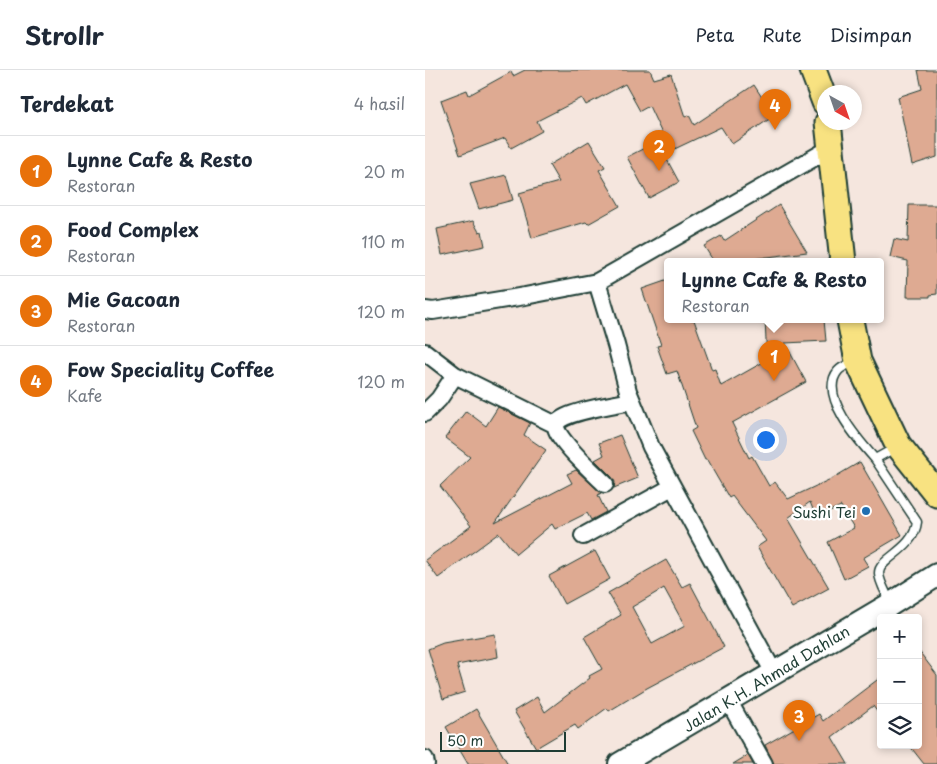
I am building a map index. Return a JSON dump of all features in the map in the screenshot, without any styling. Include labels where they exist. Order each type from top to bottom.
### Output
[{"type":"main road","points":[[817,72],[820,85]]},
{"type":"main road","points":[[829,130],[843,258]]},
{"type":"main road","points":[[851,323],[858,361],[898,445],[937,494]]},
{"type":"main road","name":"Jalan K.H. Ahmad Dahlan","points":[[620,764],[937,575]]},
{"type":"street","points":[[425,310],[433,311],[597,282],[831,148]]},
{"type":"street","points":[[597,282],[632,402],[651,447],[774,673]]},
{"type":"street","points":[[425,352],[455,375],[556,425]]},
{"type":"street","points":[[425,413],[439,399],[455,375]]},
{"type":"street","points":[[605,484],[556,431],[556,425],[558,421],[576,412],[632,402]]},
{"type":"street","points":[[583,536],[672,487]]},
{"type":"street","points":[[728,700],[764,764]]},
{"type":"street","points":[[425,759],[427,764]]},
{"type":"lane","points":[[858,361],[838,370],[833,380],[832,391],[845,422],[857,440],[875,459],[917,522],[916,532],[910,542],[883,565],[880,570],[881,580],[891,604]]},
{"type":"lane","points":[[875,459],[898,445]]},
{"type":"building","points":[[525,70],[650,70],[654,79],[671,74],[685,117],[689,115],[694,125],[754,85],[774,116],[732,144],[721,127],[664,154],[679,182],[649,198],[627,157],[664,138],[649,106],[640,111],[625,84],[586,105],[582,98],[537,121],[542,131],[511,148],[505,138],[460,155],[441,100],[467,90],[469,95],[511,72],[513,76]]},
{"type":"building","points":[[918,70],[937,70],[937,157],[912,165],[898,97],[922,89]]},
{"type":"building","points":[[589,141],[605,167],[599,170],[620,206],[588,224],[586,222],[532,238],[519,193],[559,182],[549,165]]},
{"type":"building","points":[[506,175],[513,200],[479,209],[470,184]]},
{"type":"building","points":[[779,205],[807,252],[760,258],[712,258],[704,246],[721,236],[724,241]]},
{"type":"building","points":[[909,205],[937,205],[937,294],[930,295],[930,297],[907,297],[908,261],[890,257],[894,239],[908,242]]},
{"type":"building","points":[[473,221],[479,232],[482,231],[485,246],[442,255],[437,229]]},
{"type":"building","points":[[664,281],[664,323],[695,323],[712,370],[715,369],[721,386],[767,360],[765,323],[824,323],[826,341],[785,343],[806,382],[732,423],[749,458],[752,456],[769,486],[775,482],[788,499],[833,478],[860,462],[902,535],[863,558],[868,566],[844,579],[828,542],[854,528],[841,506],[816,517],[810,502],[788,518],[829,588],[792,608],[757,547],[766,541],[732,496],[729,498],[707,460],[705,460],[691,431],[696,428],[677,371],[667,374],[657,346],[661,345],[642,289]]},
{"type":"building","points":[[498,407],[530,423],[524,435],[546,450],[495,523],[572,483],[567,474],[576,470],[601,493],[598,495],[606,512],[591,520],[587,513],[555,529],[552,524],[516,554],[499,533],[438,578],[425,560],[471,526],[440,486],[470,457],[445,438],[466,411],[486,426]]},
{"type":"building","points":[[620,435],[638,478],[614,488],[615,482],[612,477],[595,460],[604,455],[599,443]]},
{"type":"building","points":[[595,551],[610,579],[564,604],[549,576]]},
{"type":"building","points":[[666,560],[682,587],[690,583],[724,647],[647,688],[609,711],[607,708],[578,729],[575,725],[536,748],[514,711],[537,697],[545,712],[590,678],[589,676],[602,669],[584,637],[621,615],[608,593]],"holes":[[[664,588],[685,626],[652,644],[632,607]]]},
{"type":"building","points":[[495,634],[498,657],[457,665],[465,692],[443,699],[428,649],[443,643]]},
{"type":"building","points":[[922,655],[937,675],[937,764],[924,764],[912,749],[922,749]]},
{"type":"building","points":[[877,680],[877,712],[873,706],[832,737],[848,764],[774,764],[765,745],[819,714],[823,721]]},
{"type":"building","points":[[476,709],[508,764],[468,764],[446,727]]},
{"type":"building","points":[[748,755],[753,764],[733,764]]},
{"type":"place","name":"Fow Speciality Coffee","points":[[775,130]]},
{"type":"place","name":"Food Complex","points":[[659,171]]},
{"type":"place","name":"Lynne Cafe & Resto","points":[[774,381]]},
{"type":"place","name":"Sushi Tei","points":[[866,511]]},
{"type":"place","name":"Mie Gacoan","points":[[799,741]]}]
